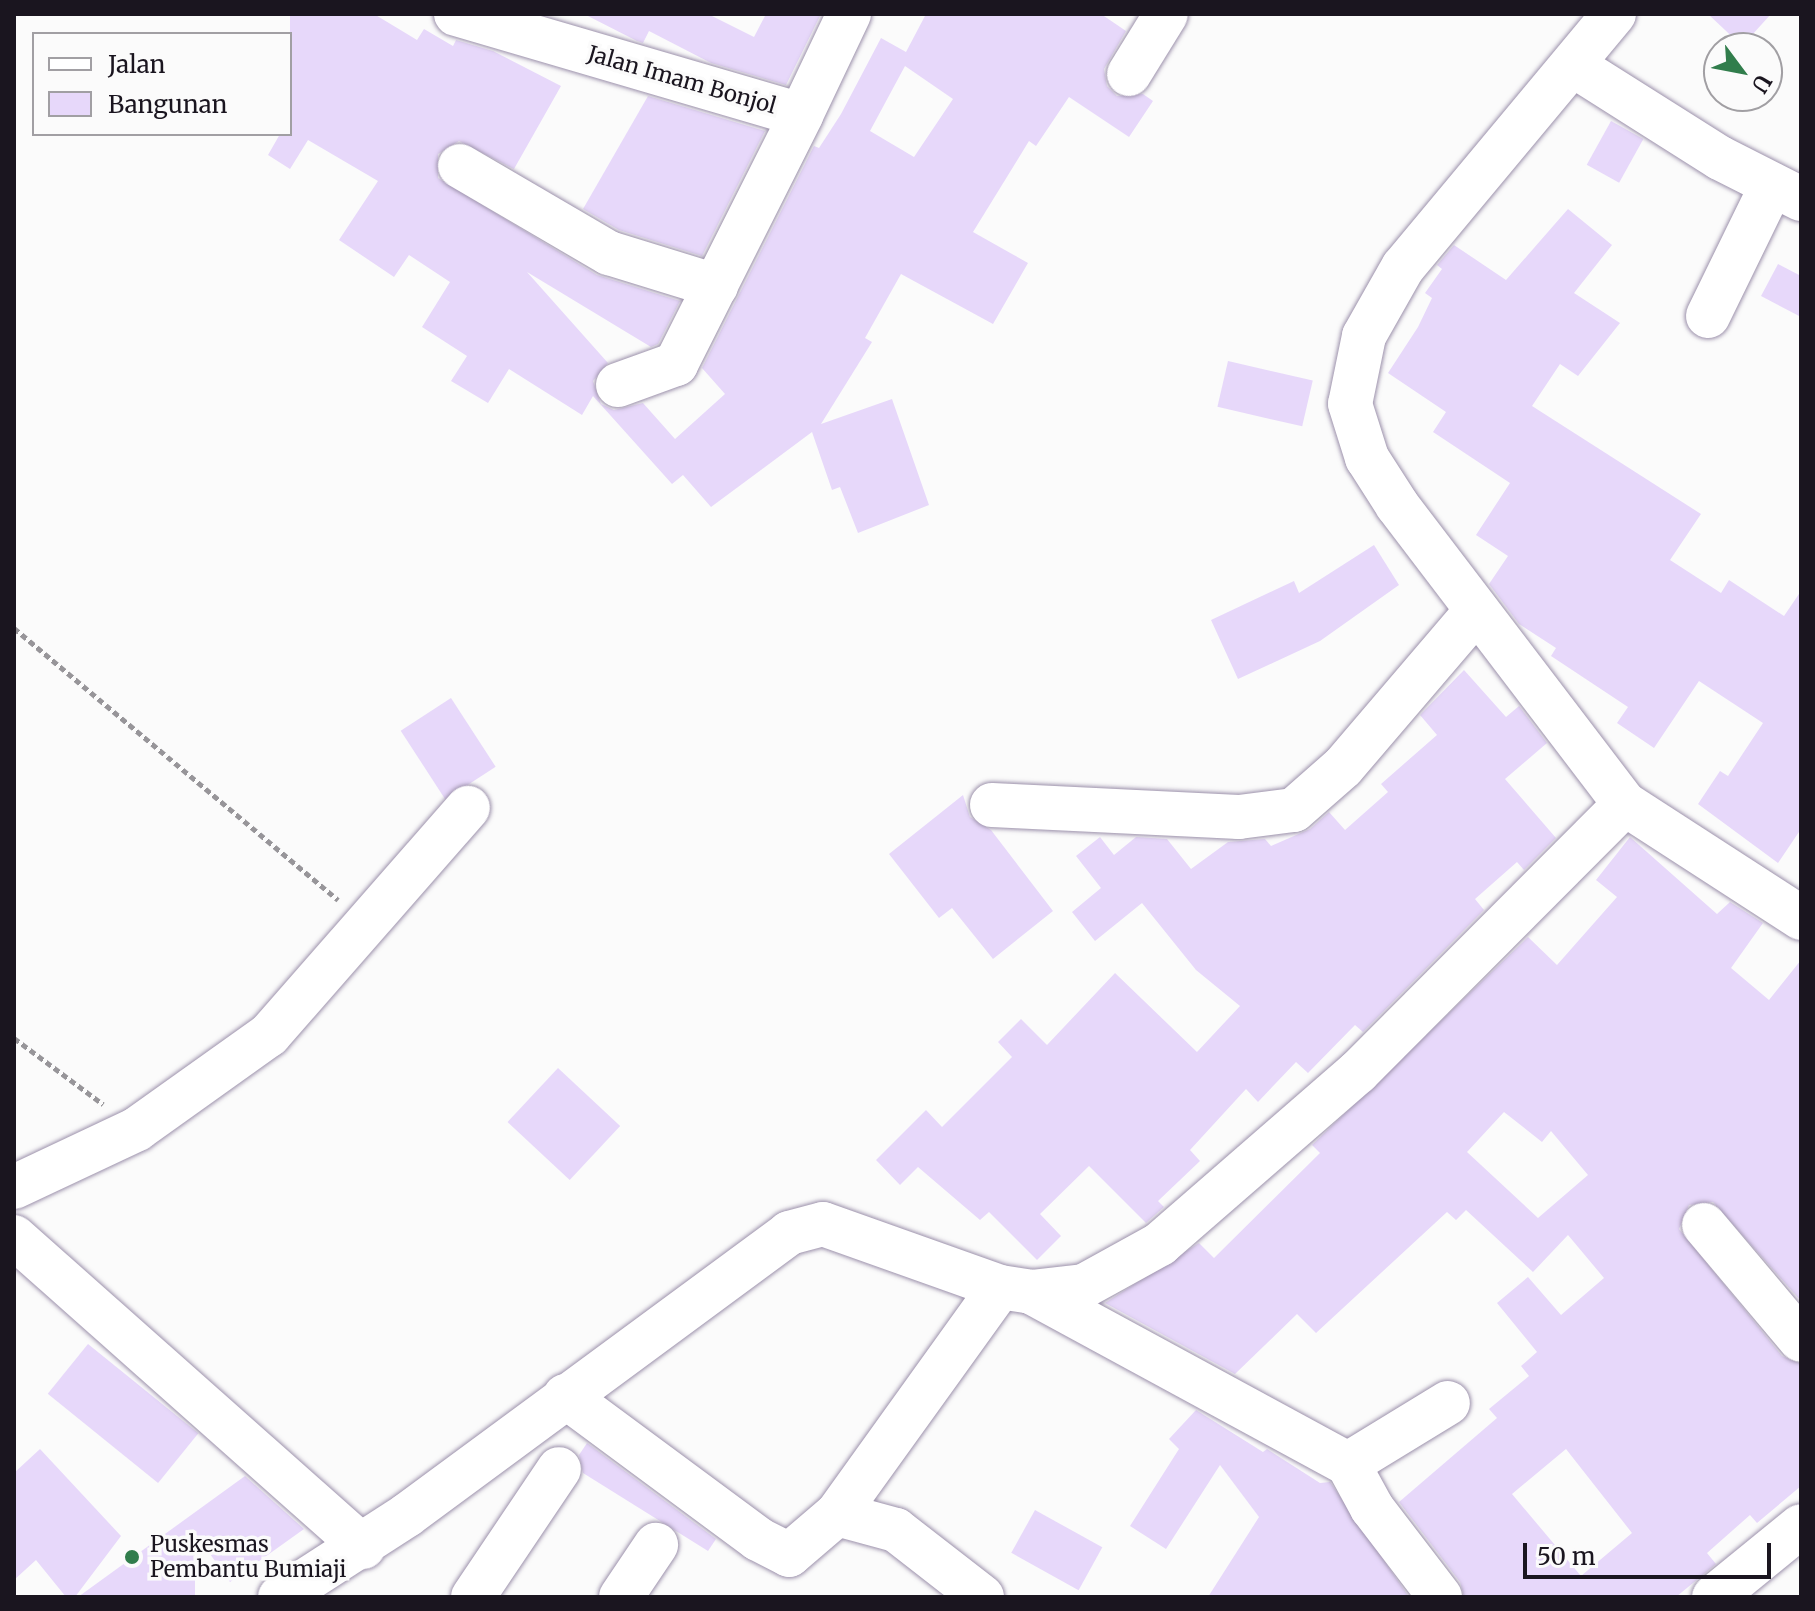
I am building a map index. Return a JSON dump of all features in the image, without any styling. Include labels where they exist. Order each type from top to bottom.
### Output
[{"type":"street","name":"Jalan Imam Bonjol","points":[[456,14],[801,115],[849,14]]},
{"type":"street","points":[[1129,74],[1166,14]]},
{"type":"street","points":[[1708,316],[1787,192],[1596,50],[1403,267],[1364,336],[1351,374],[1350,404],[1367,458],[1477,610],[1625,804],[1801,918]]},
{"type":"street","points":[[618,385],[676,364],[801,115]]},
{"type":"street","points":[[460,166],[609,253],[716,286]]},
{"type":"street","points":[[992,805],[1239,817],[1294,810],[1343,767],[1477,610]]},
{"type":"street","points":[[565,1396],[782,1556],[809,1544],[837,1514],[1016,1289],[1084,1286],[1160,1244],[1225,1192],[1358,1072],[1625,804]]},
{"type":"street","points":[[14,1187],[137,1129],[269,1035],[364,922],[468,808]]},
{"type":"street","points":[[280,1597],[363,1547],[767,1247],[804,1228],[823,1224],[1016,1289],[1348,1464],[1372,1508],[1440,1597]]},
{"type":"street","points":[[1704,1225],[1801,1340]]},
{"type":"street","points":[[14,1237],[363,1547]]},
{"type":"street","points":[[1348,1464],[1448,1403]]},
{"type":"street","points":[[473,1597],[559,1469]]},
{"type":"street","points":[[837,1514],[896,1530],[982,1597]]},
{"type":"street","points":[[1714,1597],[1801,1526]]},
{"type":"street","points":[[621,1597],[656,1545]]},
{"type":"path","points":[[14,628],[364,922]]},
{"type":"path","points":[[14,1038],[137,1129]]},
{"type":"building","points":[[290,14],[374,14],[417,40],[424,29],[453,46],[456,40],[493,51],[561,86],[514,169],[459,141],[438,154],[438,178],[597,275],[680,301],[658,344],[651,347],[527,272],[608,363],[593,381],[601,404],[614,410],[643,403],[675,439],[725,394],[702,368],[814,146],[819,148],[841,114],[881,38],[906,52],[926,14],[1101,14],[1126,31],[1104,69],[1107,86],[1117,96],[1143,94],[1153,101],[1129,137],[1069,97],[1036,146],[1029,141],[973,232],[1028,263],[993,324],[901,274],[865,338],[872,342],[821,424],[892,399],[929,505],[858,533],[840,487],[832,490],[812,432],[711,507],[683,475],[672,484],[593,396],[582,415],[509,369],[488,403],[451,381],[467,356],[422,327],[450,282],[409,255],[394,277],[339,240],[378,181],[308,140],[290,169],[268,155],[279,136],[292,136]],"holes":[[[905,66],[953,99],[914,157],[870,131]]]},
{"type":"building","points":[[584,14],[708,14],[754,37],[766,14],[821,14],[786,85],[711,63],[649,31],[643,43],[637,41]]},
{"type":"building","points":[[1708,14],[1771,14],[1755,32],[1727,32]]},
{"type":"building","points":[[648,96],[765,131],[702,256],[619,230],[583,209]]},
{"type":"building","points":[[1611,121],[1643,139],[1619,183],[1587,165]]},
{"type":"building","points":[[1568,209],[1612,245],[1574,293],[1620,323],[1578,376],[1560,364],[1532,406],[1701,514],[1670,560],[1721,593],[1729,580],[1784,616],[1801,591],[1801,829],[1778,863],[1698,804],[1720,771],[1728,776],[1763,723],[1699,681],[1654,748],[1617,723],[1628,707],[1551,656],[1556,648],[1519,624],[1489,584],[1508,556],[1476,535],[1510,483],[1433,432],[1446,412],[1388,373],[1418,327],[1432,298],[1425,293],[1442,269],[1437,265],[1454,245],[1506,280]]},
{"type":"building","points":[[1778,264],[1801,276],[1801,317],[1761,296]]},
{"type":"building","points":[[1228,361],[1313,381],[1302,426],[1217,407]]},
{"type":"building","points":[[1374,545],[1399,585],[1320,641],[1238,679],[1211,620],[1294,581],[1299,593]]},
{"type":"building","points":[[1464,670],[1506,717],[1519,706],[1547,743],[1505,779],[1556,838],[1524,870],[1517,862],[1475,899],[1484,910],[1363,1032],[1355,1025],[1308,1073],[1296,1062],[1258,1102],[1246,1089],[1190,1150],[1200,1161],[1158,1201],[1164,1207],[1146,1223],[1089,1166],[1040,1214],[1061,1236],[1037,1260],[989,1212],[980,1220],[918,1167],[900,1185],[876,1160],[926,1110],[942,1127],[1012,1057],[998,1042],[1021,1019],[1047,1045],[1115,973],[1197,1052],[1240,1006],[1196,970],[1142,903],[1095,941],[1072,912],[1101,888],[1076,856],[1100,837],[1114,855],[1136,837],[1167,839],[1191,869],[1228,842],[1265,839],[1271,846],[1310,829],[1329,812],[1345,830],[1388,792],[1381,784],[1437,735],[1420,715]]},
{"type":"building","points":[[451,698],[496,767],[445,799],[401,731]]},
{"type":"building","points":[[963,795],[970,817],[991,830],[1053,911],[993,959],[952,908],[939,918],[889,854]]},
{"type":"building","points":[[1630,837],[1717,914],[1730,902],[1763,923],[1731,968],[1769,1000],[1801,960],[1801,1301],[1713,1202],[1689,1205],[1679,1229],[1782,1356],[1801,1364],[1801,1486],[1757,1523],[1750,1515],[1707,1553],[1716,1564],[1676,1597],[1464,1597],[1460,1582],[1399,1502],[1497,1418],[1489,1409],[1529,1376],[1521,1366],[1537,1352],[1497,1303],[1528,1277],[1561,1315],[1604,1278],[1568,1235],[1533,1272],[1466,1210],[1456,1220],[1447,1212],[1316,1333],[1297,1314],[1235,1374],[1105,1303],[1199,1243],[1214,1258],[1320,1153],[1312,1145],[1528,937],[1557,965],[1617,897],[1596,880]],"holes":[[[1504,1112],[1542,1142],[1551,1131],[1588,1175],[1538,1218],[1467,1152]],[[1566,1449],[1632,1533],[1581,1576],[1512,1494]]]},
{"type":"building","points":[[558,1068],[620,1126],[570,1180],[508,1122]]},
{"type":"building","points":[[88,1344],[198,1433],[158,1483],[48,1394]]},
{"type":"building","points":[[1196,1410],[1263,1452],[1267,1449],[1320,1483],[1330,1482],[1409,1597],[1208,1597],[1259,1517],[1220,1465],[1166,1549],[1130,1526],[1179,1449],[1169,1439]]},
{"type":"building","points":[[587,1443],[716,1539],[708,1551],[583,1473],[579,1455]]},
{"type":"building","points":[[40,1449],[121,1536],[75,1597],[66,1597],[36,1560],[14,1580],[14,1473]]},
{"type":"building","points":[[245,1476],[304,1529],[230,1582],[195,1533],[195,1597],[78,1597]]},
{"type":"building","points":[[1035,1510],[1102,1547],[1079,1590],[1011,1553]]},
{"type":"place","name":"Puskesmas Pembantu Bumiaji","points":[[132,1557]]}]
